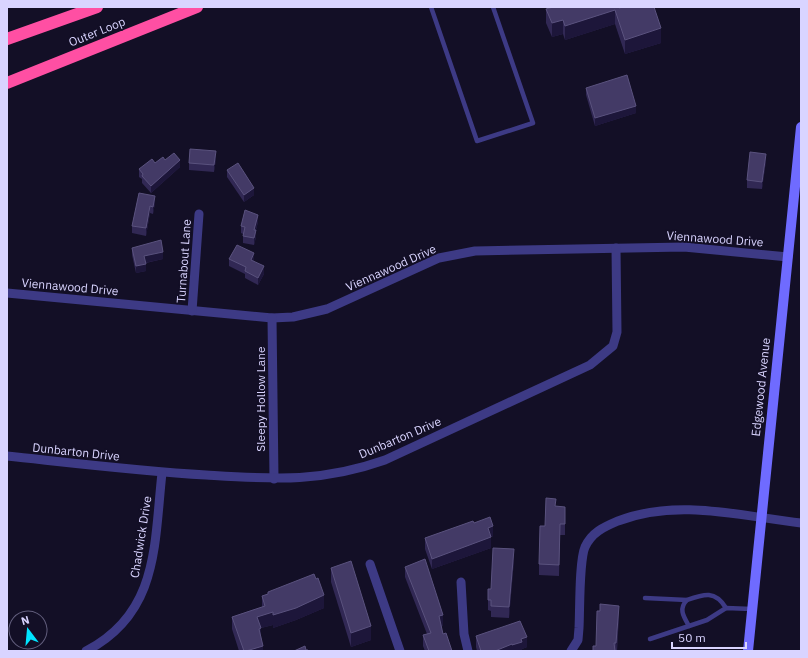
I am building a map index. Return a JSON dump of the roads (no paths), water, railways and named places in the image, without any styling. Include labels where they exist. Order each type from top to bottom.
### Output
[{"type":"highway","name":"Outer Loop","points":[[7,39],[98,7]]},
{"type":"highway","name":"Outer Loop","points":[[7,83],[197,7]]},
{"type":"street","name":"Edgewood Avenue","points":[[748,651],[760,516],[801,127]]},
{"type":"street","name":"Turnabout Lane","points":[[192,311],[199,214]]},
{"type":"street","name":"Viennawood Drive","points":[[7,293],[272,318],[293,317],[327,309],[433,261],[462,252],[684,247],[788,257]]},
{"type":"street","name":"Dunbarton Drive","points":[[7,456],[162,473],[274,479],[312,478],[338,474],[385,460],[590,365],[603,356],[613,346],[616,332],[616,248]]},
{"type":"street","name":"Sleepy Hollow Lane","points":[[272,318],[274,479]]},
{"type":"street","name":"Chadwick Drive","points":[[86,651],[104,640],[121,626],[130,615],[142,593],[150,571],[162,473]]},
{"type":"street","points":[[571,651],[578,640],[584,548],[595,533],[602,527],[632,516],[654,511],[683,509],[760,516],[801,523]]},
{"type":"street","points":[[370,564],[400,651]]},
{"type":"street","points":[[461,582],[464,634],[468,651]]},
{"type":"lane","points":[[431,7],[477,141],[534,123],[493,7]]},
{"type":"lane","points":[[645,598],[686,600],[707,595],[715,596],[722,601],[726,608]]},
{"type":"lane","points":[[686,600],[682,608],[682,613],[689,626]]},
{"type":"lane","points":[[650,639],[706,620],[726,608],[752,609]]}]
